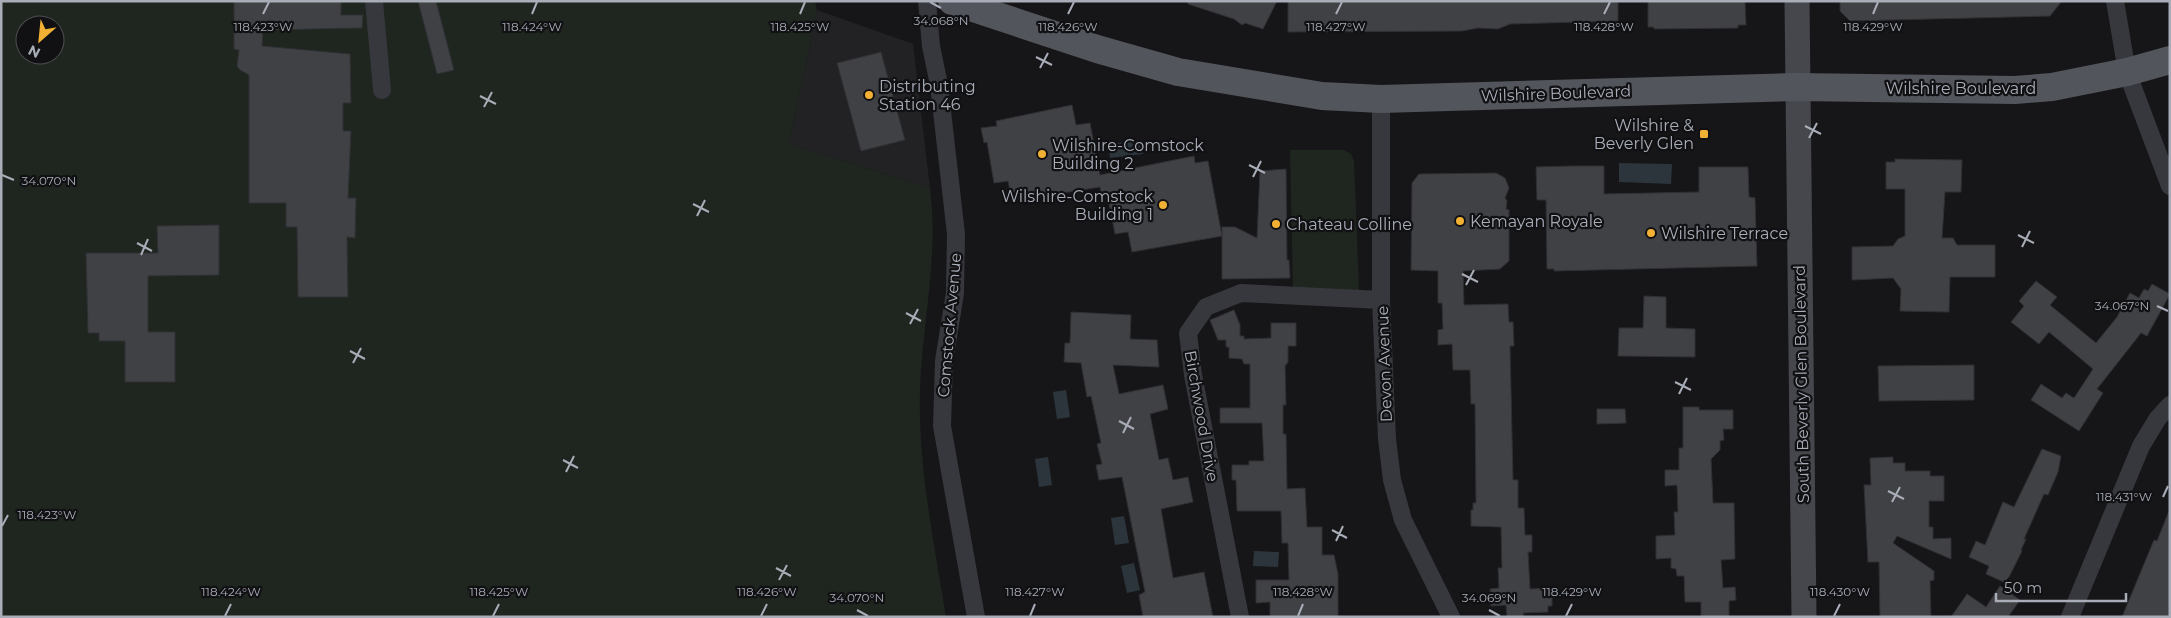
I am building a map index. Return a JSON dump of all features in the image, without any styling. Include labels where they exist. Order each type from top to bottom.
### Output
[{"type":"main road","name":"Wilshire Boulevard","points":[[952,1],[1097,49],[1178,72],[1322,96],[1381,99],[1797,86],[2015,90],[2052,87],[2127,72],[2170,60]]},
{"type":"main road","name":"South Beverly Glen Boulevard","points":[[1797,1],[1804,617]]},
{"type":"street","points":[[374,1],[382,90]]},
{"type":"street","name":"Comstock Avenue","points":[[927,1],[931,46],[940,85],[956,234],[954,293],[944,362],[942,426],[976,617]]},
{"type":"street","points":[[2114,1],[2127,72],[2170,186]]},
{"type":"street","name":"Devon Avenue","points":[[1381,99],[1381,300],[1387,439],[1392,480],[1403,520],[1451,617]]},
{"type":"street","name":"Birchwood Drive","points":[[1240,617],[1193,375],[1188,333],[1206,308],[1241,293],[1381,300]]},
{"type":"street","points":[[2070,617],[2141,446],[2158,418],[2170,405]]},
{"type":"shaded area","points":[[1,1],[815,1],[817,10],[789,144],[930,188],[933,239],[921,366],[920,419],[924,476],[946,617],[1,617]]},
{"type":"shaded area","points":[[817,10],[913,44],[930,188],[789,144]]},
{"type":"shaded area","points":[[1141,140],[1143,154],[1110,158],[1109,144]]},
{"type":"shaded area","points":[[1290,150],[1344,150],[1351,154],[1354,161],[1359,290],[1293,290]]},
{"type":"shaded area","points":[[1619,163],[1672,164],[1671,184],[1619,182]]},
{"type":"shaded area","points":[[1066,390],[1070,417],[1057,419],[1053,392]]},
{"type":"shaded area","points":[[1048,457],[1052,485],[1039,487],[1035,459]]},
{"type":"shaded area","points":[[1124,516],[1129,543],[1115,545],[1111,518]]},
{"type":"shaded area","points":[[1254,551],[1279,552],[1278,567],[1253,566]]},
{"type":"shaded area","points":[[1134,563],[1140,590],[1127,593],[1121,566]]},
{"type":"building","points":[[234,1],[341,1],[341,15],[363,15],[362,28],[263,30],[262,46],[350,54],[351,103],[343,103],[343,131],[351,131],[348,198],[356,198],[355,238],[347,237],[348,297],[298,297],[297,227],[286,227],[286,203],[249,203],[249,75],[237,66],[239,50],[234,49]]},
{"type":"building","points":[[418,1],[436,1],[454,70],[437,74]]},
{"type":"building","points":[[1188,1],[1277,1],[1263,29],[1245,23],[1242,25],[1234,19],[1188,4]]},
{"type":"building","points":[[1288,1],[1618,1],[1618,21],[1510,24],[1498,29],[1478,28],[1462,31],[1288,32]]},
{"type":"building","points":[[1648,1],[1745,1],[1746,25],[1738,25],[1738,28],[1654,29],[1654,27],[1648,27]]},
{"type":"building","points":[[1840,1],[2062,1],[2050,16],[1850,21],[1840,11]]},
{"type":"building","name":"Distributing Station 46","points":[[881,52],[905,140],[861,151],[837,63]]},
{"type":"building","points":[[1072,105],[1076,125],[1090,123],[1100,175],[1194,156],[1195,163],[1208,161],[1222,236],[1132,252],[1128,232],[1115,234],[1107,193],[1101,194],[1100,187],[1012,201],[1008,181],[994,183],[987,142],[984,143],[981,128],[997,126],[996,121]]},
{"type":"building","points":[[1895,159],[1962,160],[1961,192],[1945,192],[1942,238],[1953,238],[1957,245],[1995,245],[1995,277],[1950,277],[1949,312],[1900,311],[1901,289],[1893,278],[1852,280],[1852,247],[1893,246],[1898,239],[1905,236],[1905,189],[1886,189],[1886,162],[1895,162]]},
{"type":"building","name":"Wilshire Terrace","points":[[1604,166],[1604,194],[1699,192],[1699,167],[1748,167],[1749,197],[1755,198],[1757,266],[1554,271],[1554,269],[1547,269],[1546,200],[1537,200],[1536,167]]},
{"type":"building","name":"Chateau Colline","points":[[1286,169],[1287,260],[1289,260],[1290,278],[1222,279],[1222,227],[1235,227],[1257,238],[1260,171]]},
{"type":"building","points":[[1496,173],[1505,178],[1509,188],[1505,198],[1507,201],[1506,209],[1509,210],[1509,261],[1500,269],[1463,271],[1464,305],[1508,304],[1509,322],[1513,322],[1514,346],[1510,346],[1513,480],[1518,480],[1518,508],[1524,508],[1525,535],[1532,535],[1532,552],[1528,552],[1530,589],[1552,588],[1552,606],[1548,606],[1548,612],[1523,613],[1524,617],[1507,617],[1506,605],[1491,606],[1490,589],[1499,588],[1498,568],[1502,568],[1501,527],[1471,526],[1471,510],[1473,510],[1473,503],[1476,503],[1475,404],[1471,404],[1470,370],[1453,370],[1452,344],[1438,345],[1438,330],[1443,329],[1442,303],[1438,303],[1438,271],[1411,270],[1412,183],[1419,174]]},
{"type":"building","points":[[219,225],[219,275],[148,276],[148,332],[175,332],[175,382],[125,382],[125,341],[99,341],[99,333],[88,333],[86,253],[158,253],[157,226]]},
{"type":"building","points":[[2036,281],[2057,297],[2050,305],[2096,343],[2117,317],[2130,293],[2139,298],[2144,289],[2148,291],[2152,284],[2170,294],[2147,336],[2141,333],[2097,389],[2103,393],[2079,431],[2031,400],[2041,384],[2062,398],[2066,393],[2074,398],[2093,369],[2049,332],[2039,344],[2011,322],[2024,306],[2019,301]]},
{"type":"building","points":[[1644,296],[1666,297],[1666,328],[1695,329],[1695,357],[1618,356],[1619,328],[1643,328]]},
{"type":"building","points":[[1234,310],[1240,325],[1240,336],[1244,336],[1244,339],[1271,338],[1271,323],[1296,323],[1296,346],[1288,346],[1288,362],[1285,366],[1286,405],[1283,405],[1283,434],[1286,434],[1287,489],[1305,488],[1307,527],[1322,527],[1322,555],[1334,555],[1338,574],[1338,617],[1270,617],[1270,602],[1256,603],[1256,580],[1289,580],[1288,543],[1282,543],[1281,511],[1237,511],[1236,480],[1232,480],[1232,465],[1249,465],[1249,461],[1264,461],[1262,423],[1220,423],[1220,408],[1250,408],[1250,364],[1244,364],[1242,359],[1229,358],[1229,347],[1226,347],[1226,340],[1218,340],[1210,320]]},
{"type":"building","points":[[1071,312],[1131,315],[1130,339],[1157,340],[1159,367],[1113,365],[1119,394],[1163,385],[1168,409],[1150,414],[1159,460],[1168,458],[1173,480],[1188,477],[1193,502],[1161,509],[1173,578],[1204,572],[1213,617],[1143,617],[1139,595],[1145,592],[1122,477],[1099,480],[1096,465],[1102,464],[1097,444],[1101,443],[1091,396],[1087,397],[1081,363],[1064,362],[1065,343],[1070,343]]},
{"type":"building","points":[[1974,365],[1974,400],[1879,401],[1878,366]]},
{"type":"building","points":[[1683,407],[1699,407],[1699,410],[1733,410],[1733,429],[1723,429],[1724,440],[1720,441],[1720,450],[1711,459],[1713,503],[1734,503],[1735,559],[1721,560],[1723,588],[1735,587],[1736,600],[1729,601],[1729,617],[1701,617],[1701,602],[1685,602],[1684,576],[1677,576],[1676,569],[1671,568],[1671,558],[1656,559],[1656,536],[1675,535],[1674,512],[1678,512],[1677,485],[1665,486],[1665,470],[1679,470],[1679,448],[1683,448]]},
{"type":"building","points":[[1597,409],[1625,409],[1626,423],[1597,424]]},
{"type":"building","points":[[2042,449],[2061,456],[2058,472],[2048,495],[2044,494],[2024,539],[2026,539],[2022,551],[2006,583],[1986,574],[1989,566],[1969,557],[1976,541],[1985,545],[2003,502],[2014,507]]},
{"type":"building","points":[[1893,457],[1893,463],[1905,463],[1905,471],[1930,471],[1930,476],[1944,476],[1944,501],[1929,501],[1929,527],[1933,527],[1933,539],[1951,538],[1951,559],[1897,536],[1893,543],[1934,571],[1934,580],[1930,581],[1931,617],[1880,617],[1879,562],[1868,562],[1864,485],[1871,485],[1870,458]]},
{"type":"building","points":[[2169,511],[2170,617],[2122,617],[2154,540],[2157,541]]},
{"type":"building","points":[[2000,586],[2020,600],[2008,617],[1951,617],[1967,594],[1986,607]]},
{"type":"place","name":"Distributing Station 46","points":[[869,95]]},
{"type":"place","name":"Wilshire & Beverly Glen","points":[[1704,134]]},
{"type":"place","name":"Wilshire-Comstock Building 2","points":[[1042,154]]},
{"type":"place","name":"Wilshire-Comstock Building 1","points":[[1163,205]]},
{"type":"place","name":"Kemayan Royale","points":[[1460,221]]},
{"type":"place","name":"Chateau Colline","points":[[1276,224]]},
{"type":"place","name":"Wilshire Terrace","points":[[1651,233]]}]
